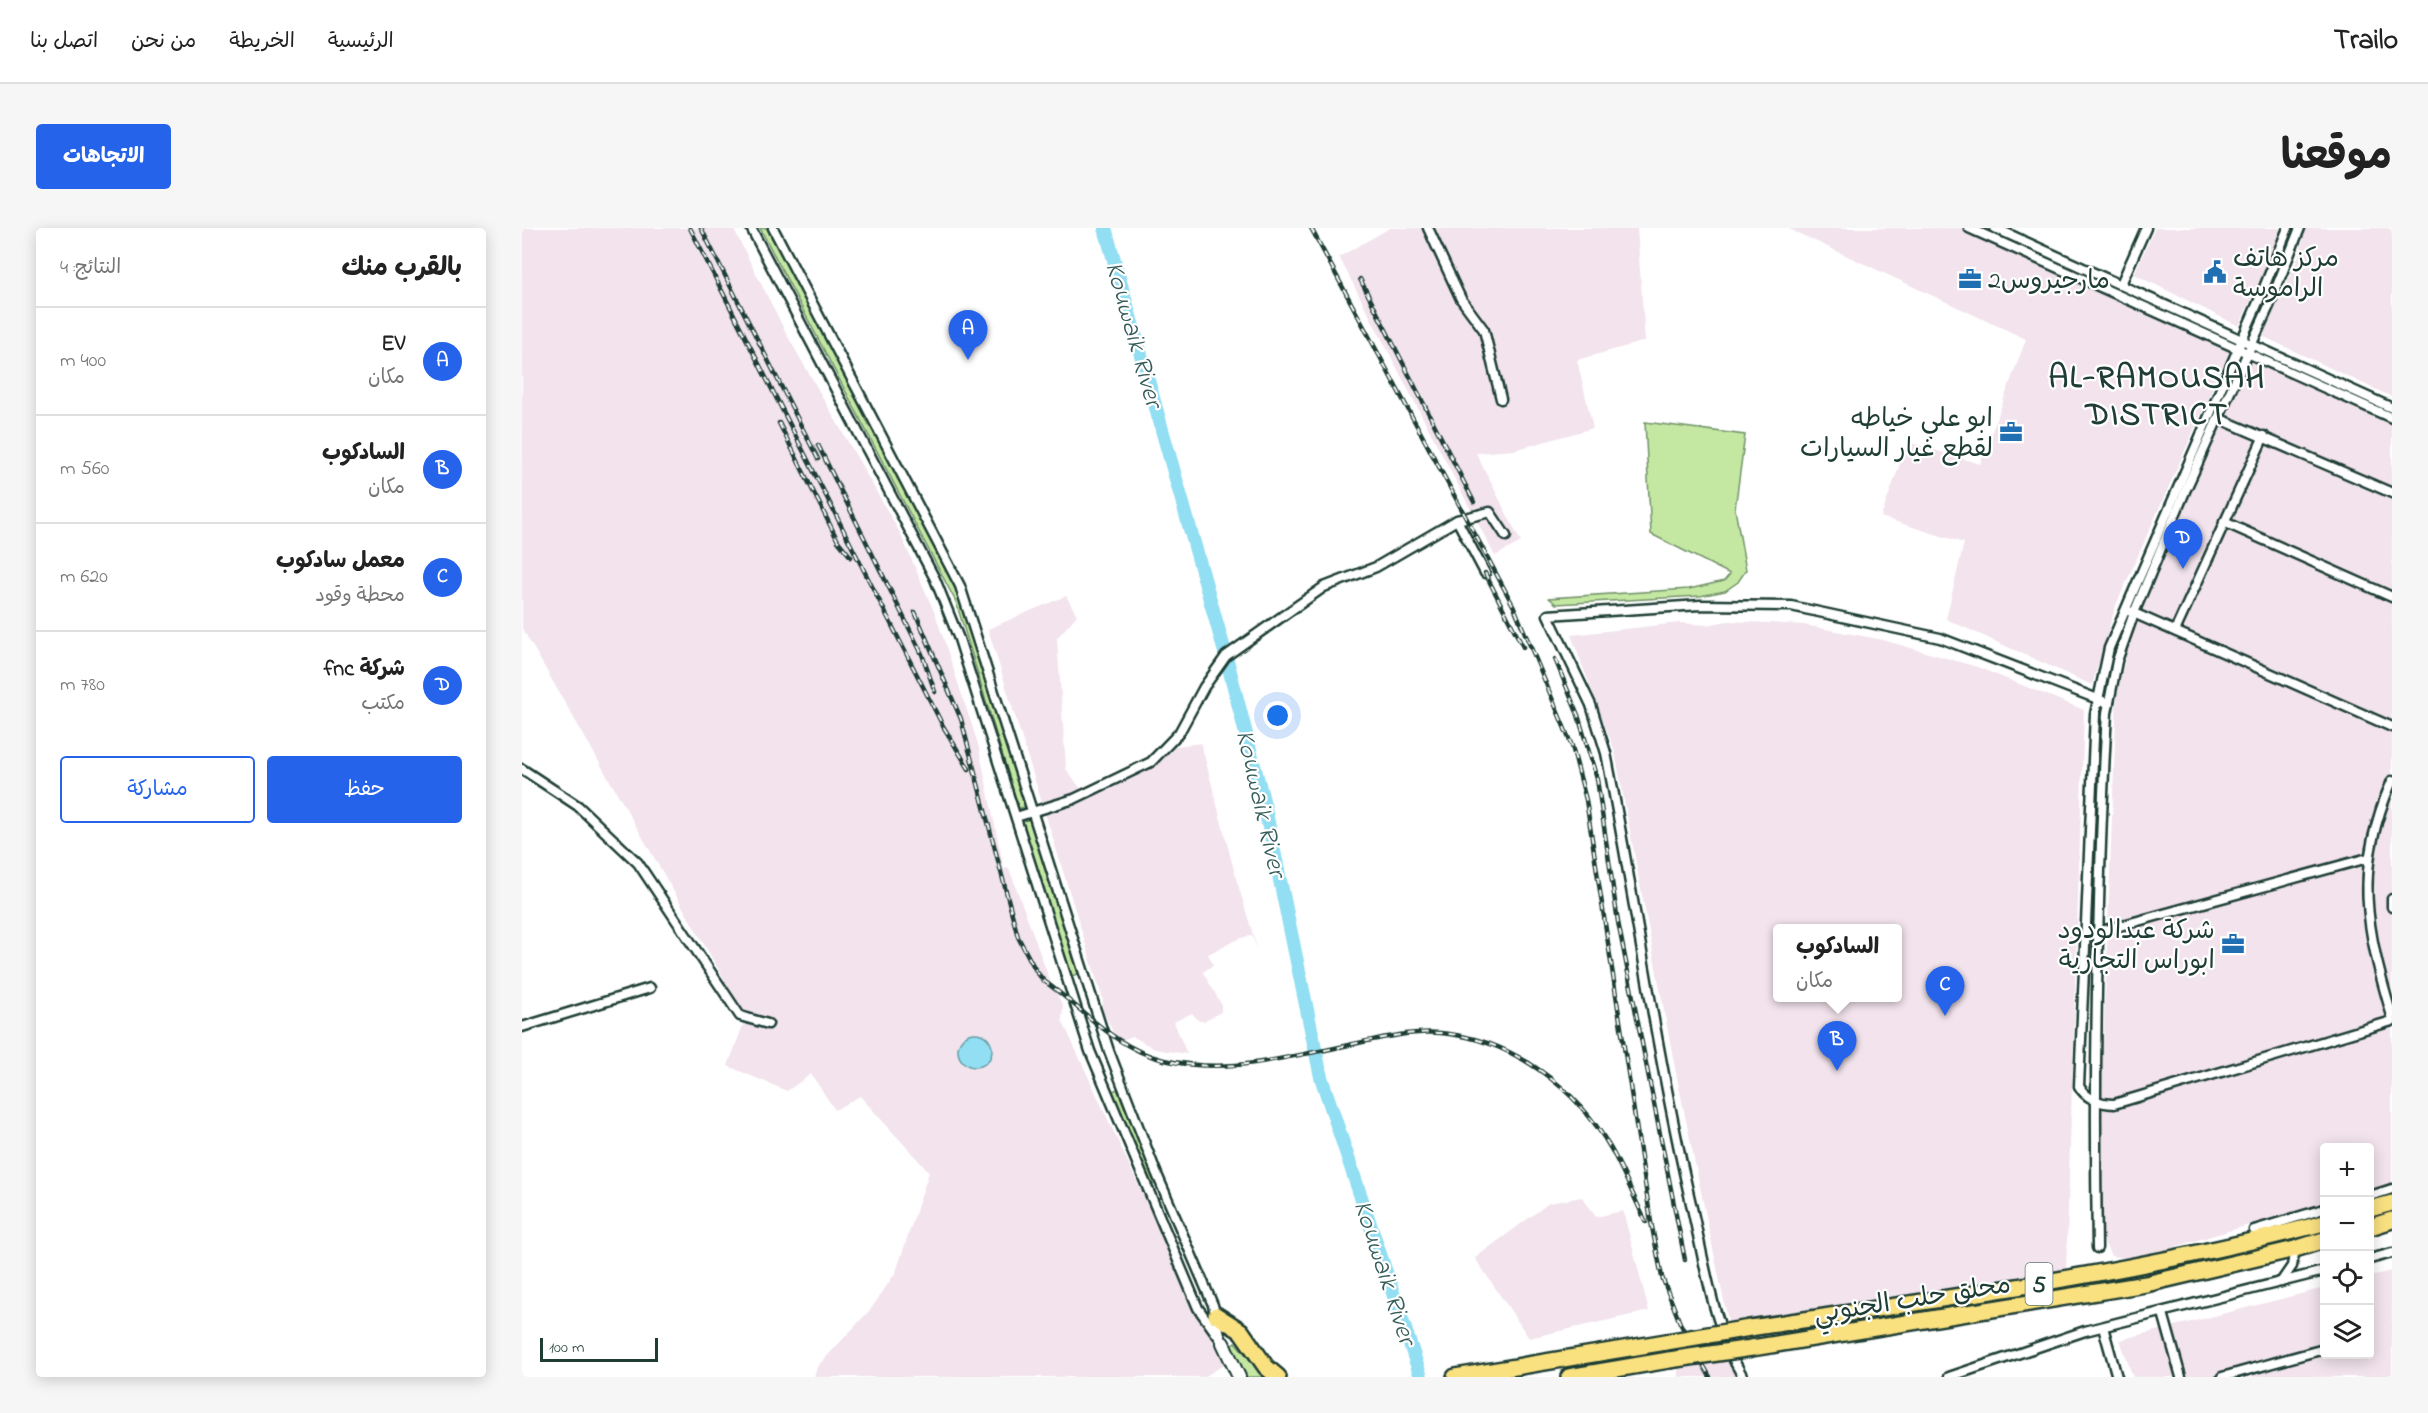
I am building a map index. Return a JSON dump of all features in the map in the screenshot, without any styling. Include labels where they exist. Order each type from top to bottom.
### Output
[{"type":"highway","points":[[2374,1208],[2392,1203]]},
{"type":"highway","points":[[2374,1226],[2392,1220]]},
{"type":"highway","name":"5","points":[[1455,1377],[2144,1266],[2320,1223]]},
{"type":"highway","name":"محلق حلب الجنوبي","points":[[1569,1377],[2146,1284],[2320,1242]]},
{"type":"highway","points":[[1216,1315],[1241,1331],[1266,1367],[1278,1377]]},
{"type":"main road","points":[[1222,1343],[1239,1377]]},
{"type":"street","points":[[751,228],[935,579],[959,639],[1090,1051],[1198,1308],[1222,1343]]},
{"type":"street","points":[[773,228],[960,586],[1109,1051],[1216,1315],[1222,1343]]},
{"type":"street","points":[[1428,228],[1461,299],[1484,330],[1501,399]]},
{"type":"street","points":[[1969,228],[2392,418]]},
{"type":"street","points":[[1995,228],[2392,408]]},
{"type":"street","points":[[2121,284],[2146,228]]},
{"type":"street","points":[[2288,228],[2238,350],[2124,608],[2109,648],[2097,699],[2077,1077],[2082,1091],[2094,1100],[2107,1104],[2123,1102],[2392,1018],[2375,959],[2366,907],[2368,858],[2392,781]]},
{"type":"street","points":[[2097,1248],[2094,1100],[2098,932],[2108,703],[2117,661],[2134,613],[2300,228]]},
{"type":"street","points":[[2218,418],[2264,436],[2392,494]]},
{"type":"street","points":[[2175,631],[2264,436]]},
{"type":"street","points":[[1016,818],[1074,799],[1151,762],[1179,733],[1204,687],[1226,656],[1324,587],[1376,567],[1457,520],[1490,512],[1506,536]]},
{"type":"street","points":[[1457,520],[1485,573]]},
{"type":"street","points":[[2224,522],[2392,597]]},
{"type":"street","points":[[1743,1377],[1714,1306],[1686,1182],[1664,1076],[1606,753],[1591,705],[1548,615],[1700,604],[1791,606],[1940,638],[2108,703]]},
{"type":"street","points":[[2124,608],[2392,727]]},
{"type":"street","points":[[522,769],[578,806],[638,863],[740,1016],[768,1023]]},
{"type":"street","points":[[2091,828],[2102,829]]},
{"type":"street","points":[[2086,935],[2368,858]]},
{"type":"street","points":[[2392,899],[2392,907]]},
{"type":"street","points":[[522,1027],[650,988]]},
{"type":"street","points":[[2374,1195],[2392,1189]]},
{"type":"street","points":[[2254,1230],[2320,1210]]},
{"type":"street","points":[[2280,1282],[2292,1266],[2295,1249]]},
{"type":"street","points":[[2374,1258],[2392,1253]]},
{"type":"street","points":[[1949,1377],[2103,1327],[2320,1272]]},
{"type":"street","points":[[2163,1313],[2181,1377]]},
{"type":"street","points":[[2103,1327],[2118,1377]]},
{"type":"street","points":[[2222,1377],[2320,1350]]},
{"type":"shaded area","points":[[522,228],[733,228],[787,335],[900,533],[936,616],[978,744],[1004,869],[1009,868],[1050,981],[1063,1006],[1062,1020],[1197,1312],[1225,1364],[1204,1377],[814,1377],[817,1367],[871,1309],[896,1272],[929,1172],[860,1096],[835,1110],[811,1074],[787,1091],[728,1066],[746,1017],[522,628]]},
{"type":"shaded area","points":[[1390,228],[1637,228],[1645,341],[1577,360],[1593,428],[1514,450],[1476,453],[1521,542],[1495,556],[1339,257]]},
{"type":"shaded area","points":[[1787,228],[1962,228],[2231,347],[2116,605],[2092,685],[1946,619],[1964,543],[1881,517],[1908,442],[1980,464],[2026,339]]},
{"type":"shaded area","points":[[2155,228],[2280,228],[2273,251],[2239,326],[2134,274]]},
{"type":"shaded area","points":[[2306,228],[2392,228],[2392,397],[2262,336],[2299,256]]},
{"type":"shaded area","points":[[2250,356],[2392,420],[2392,1183],[2374,1188],[2374,1143],[2320,1143],[2320,1204],[2133,1259],[2111,1256],[2096,1225],[2117,694],[2139,602]]},
{"type":"shaded area","points":[[1066,596],[1077,615],[1057,638],[1066,769],[1081,789],[1146,759],[1159,748],[1201,743],[1236,878],[1258,951],[1252,935],[1238,939],[1208,954],[1213,965],[1203,972],[1221,1004],[1221,1012],[1204,1021],[1199,1021],[1192,1013],[1174,1022],[1187,1054],[1155,1049],[1132,1036],[1118,1042],[1103,1011],[1103,1000],[988,629]]},
{"type":"shaded area","points":[[1728,621],[1804,625],[1883,640],[1977,667],[2084,710],[2066,1272],[1729,1325],[1675,1068],[1615,752],[1571,635],[1679,623],[1707,625]]},
{"type":"shaded area","points":[[1582,1197],[1596,1217],[1623,1211],[1649,1311],[1529,1338],[1475,1258],[1549,1203]]},
{"type":"shaded area","points":[[2392,1271],[2392,1377],[2133,1377],[2120,1340],[2320,1289],[2320,1359],[2374,1359],[2374,1275]]},
{"type":"shaded area","points":[[1729,1361],[1735,1377],[1678,1377],[1678,1369]]},
{"type":"green space","points":[[760,228],[770,228],[951,576],[974,634],[1025,806],[1019,809],[956,602]]},
{"type":"green space","points":[[1645,422],[1745,435],[1735,509],[1746,570],[1738,582],[1725,591],[1700,596],[1556,604],[1549,598],[1689,589],[1724,581],[1730,574],[1651,534]]},
{"type":"green space","points":[[1030,817],[1078,974],[1071,976],[1022,819]]},
{"type":"green space","points":[[1117,1089],[1156,1183],[1150,1186],[1111,1092]]},
{"type":"green space","points":[[1235,1342],[1257,1368],[1268,1377],[1247,1377],[1231,1345]]},
{"type":"water","points":[[975,1033],[987,1038],[992,1050],[987,1062],[975,1067],[963,1062],[958,1050],[963,1038]]},
{"type":"waterway","name":"Kouwaik River","points":[[1105,228],[1226,656],[1265,808],[1321,1077],[1421,1377]]},
{"type":"railway","points":[[690,228],[943,726],[969,769]]},
{"type":"railway","points":[[701,228],[818,459]]},
{"type":"railway","points":[[1311,228],[1514,607],[1572,746],[1586,800],[1651,1222],[1662,1277],[1680,1323],[1710,1377]]},
{"type":"railway","points":[[1360,279],[1474,502]]},
{"type":"railway","points":[[779,423],[838,541],[851,557]]},
{"type":"railway","points":[[818,445],[922,654],[935,692]]},
{"type":"railway","points":[[1485,573],[1523,647]]},
{"type":"railway","points":[[915,612],[961,719],[1018,937],[1036,971],[1044,981],[1130,1047],[1164,1060],[1185,1064],[1224,1066],[1261,1062],[1380,1038],[1426,1033],[1467,1037],[1493,1045],[1540,1070],[1580,1106],[1611,1149],[1646,1222]]},
{"type":"railway","points":[[1555,659],[1578,715],[1597,779],[1618,922],[1685,1260]]},
{"type":"place","name":"مركز هاتف الراموسة","points":[[2215,272]]},
{"type":"place","name":"مارجيروس2","points":[[1970,279]]},
{"type":"place","name":"EV","points":[[968,360]]},
{"type":"place","name":"ابو علي خياطه لقطع غيار السيارات","points":[[2011,432]]},
{"type":"place","name":"شركة fnc","points":[[2183,569]]},
{"type":"place","name":"شركة عبدالودود ابوراس التجارية","points":[[2233,944]]},
{"type":"place","name":"معمل سادكوب","points":[[1945,1016]]},
{"type":"place","name":"السادكوب","points":[[1837,1071]]},
{"type":"district","name":"AL-RAMOUSAH DISTRICT","points":[[2157,394]]}]
